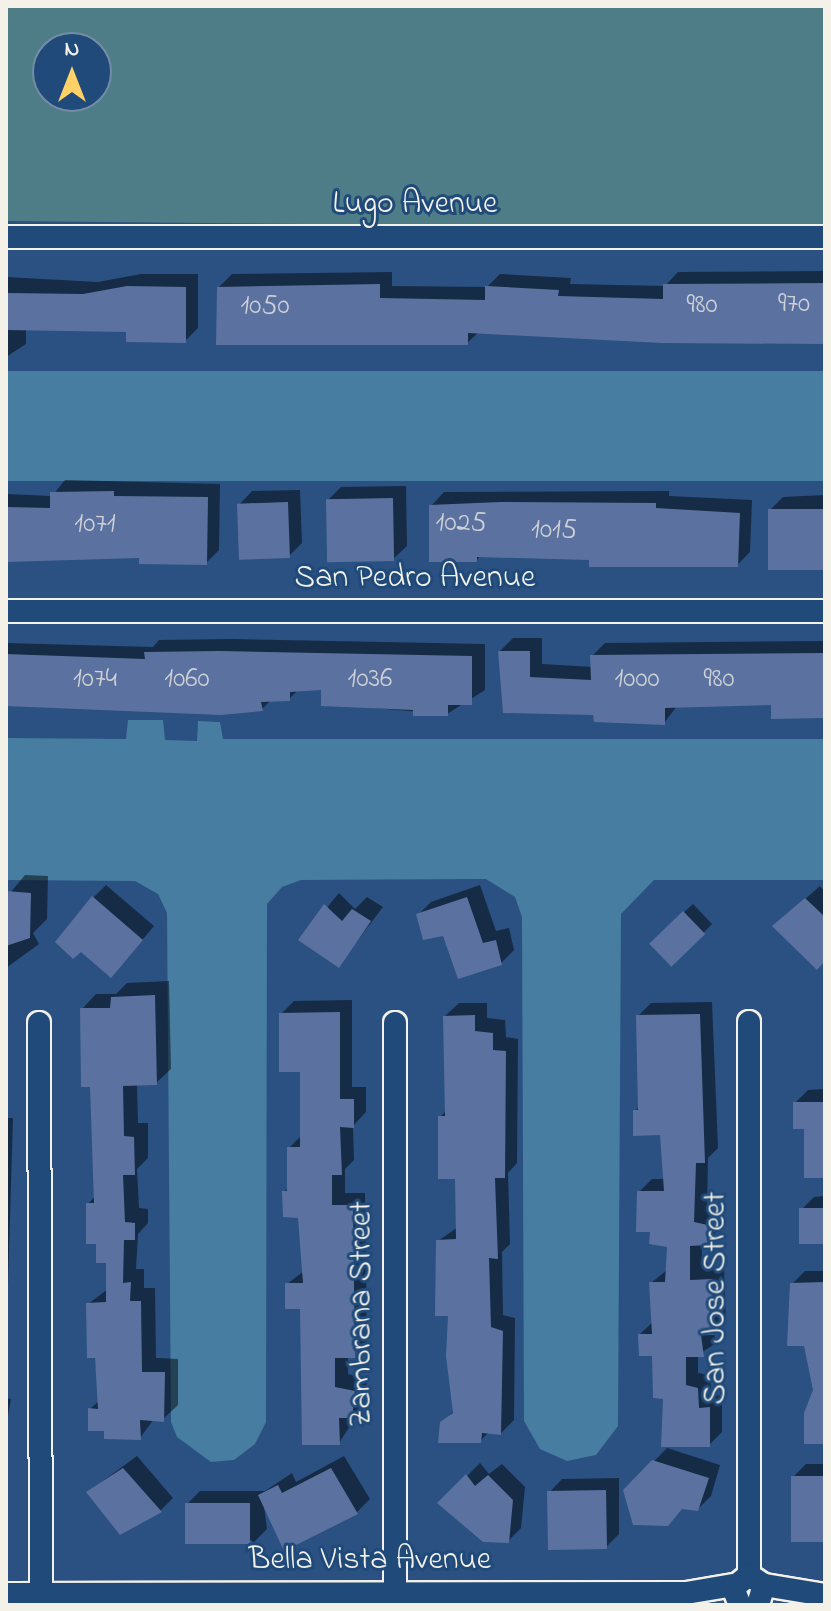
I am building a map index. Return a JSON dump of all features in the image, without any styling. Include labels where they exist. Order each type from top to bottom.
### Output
[{"type":"street","name":"Lugo Avenue","points":[[6,237],[825,237]]},
{"type":"street","name":"San Pedro Avenue","points":[[6,611],[825,611]]},
{"type":"street","name":"San Jose Street","points":[[749,1022],[749,1591]]},
{"type":"street","points":[[39,1023],[41,1600]]},
{"type":"street","name":"Zambrana Street","points":[[395,1023],[395,1599]]},
{"type":"street","name":"Bella Vista Avenue","points":[[6,1594],[41,1600],[395,1599],[749,1591],[825,1595]]},
{"type":"green space","points":[[6,6],[825,6],[825,229],[6,221]]},
{"type":"water","points":[[6,371],[825,371],[825,481],[6,481]]},
{"type":"water","points":[[128,720],[163,720],[165,740],[197,741],[198,721],[220,722],[223,739],[825,739],[825,880],[654,880],[621,914],[618,1426],[596,1455],[567,1461],[540,1449],[524,1421],[522,917],[515,897],[486,879],[301,880],[282,887],[267,904],[266,1422],[255,1444],[234,1460],[211,1462],[177,1437],[171,1422],[167,913],[158,894],[135,881],[6,880],[6,738],[126,739]]},
{"type":"building","points":[[825,283],[825,344],[662,343],[468,333],[468,345],[216,345],[217,287],[380,284],[380,298],[485,300],[485,286],[559,290],[558,296],[663,299],[663,284]]},
{"type":"building","points":[[127,286],[186,287],[186,343],[126,342],[126,332],[6,330],[6,293],[83,294]]},
{"type":"building","points":[[114,491],[114,496],[208,497],[207,565],[139,564],[139,558],[6,562],[6,507],[50,508],[50,492]]},
{"type":"building","points":[[393,498],[394,561],[327,562],[326,499]]},
{"type":"building","points":[[288,502],[290,558],[239,560],[237,504]]},
{"type":"building","points":[[656,503],[656,508],[740,513],[738,567],[589,567],[589,560],[477,557],[477,562],[429,562],[429,505]]},
{"type":"building","points":[[768,509],[825,509],[825,570],[768,570]]},
{"type":"building","points":[[498,651],[530,651],[530,677],[591,680],[590,655],[825,653],[825,718],[771,719],[771,705],[665,708],[665,725],[594,722],[593,715],[503,713]]},
{"type":"building","points":[[144,652],[472,656],[472,705],[448,705],[448,716],[413,716],[413,710],[321,706],[321,690],[290,692],[290,701],[261,702],[263,711],[221,715],[6,706],[6,654],[145,659]]},
{"type":"building","points":[[6,891],[31,893],[30,938],[6,946]]},
{"type":"building","points":[[92,896],[143,940],[111,978],[81,952],[73,959],[55,942]]},
{"type":"building","points":[[467,897],[483,943],[496,940],[502,965],[458,979],[443,936],[423,940],[416,914]]},
{"type":"building","points":[[805,898],[825,917],[825,961],[817,970],[772,926]]},
{"type":"building","points":[[324,904],[342,921],[352,909],[371,921],[339,968],[298,940]]},
{"type":"building","points":[[683,911],[705,934],[671,967],[649,944]]},
{"type":"building","points":[[155,995],[157,1085],[123,1086],[124,1136],[134,1137],[135,1175],[123,1175],[125,1222],[135,1223],[135,1240],[124,1240],[123,1283],[131,1282],[130,1301],[141,1301],[142,1372],[165,1372],[164,1422],[140,1420],[141,1440],[104,1439],[104,1431],[88,1431],[88,1408],[98,1409],[95,1358],[87,1358],[86,1303],[106,1302],[106,1263],[96,1263],[96,1244],[86,1244],[86,1203],[94,1203],[90,1087],[81,1087],[80,1008],[110,1008],[111,997]]},
{"type":"building","points":[[340,1012],[340,1099],[354,1099],[354,1128],[340,1127],[342,1175],[332,1175],[332,1205],[353,1205],[355,1358],[335,1358],[335,1387],[355,1391],[352,1418],[339,1418],[340,1445],[302,1445],[300,1309],[285,1309],[285,1283],[303,1283],[298,1218],[283,1217],[282,1191],[287,1191],[287,1147],[300,1147],[300,1072],[279,1072],[279,1013]]},
{"type":"building","points":[[700,1014],[705,1163],[696,1163],[694,1222],[708,1225],[707,1245],[690,1246],[690,1280],[712,1279],[714,1335],[701,1335],[704,1357],[686,1357],[686,1385],[698,1388],[699,1408],[710,1407],[710,1447],[661,1447],[663,1399],[653,1398],[652,1356],[639,1356],[638,1334],[652,1334],[649,1282],[665,1282],[667,1247],[649,1244],[650,1232],[636,1232],[637,1191],[664,1191],[660,1135],[633,1136],[633,1110],[638,1110],[636,1015]]},
{"type":"building","points":[[475,1015],[475,1031],[493,1033],[493,1050],[506,1051],[505,1178],[495,1178],[498,1259],[489,1258],[491,1327],[503,1331],[501,1435],[482,1433],[481,1443],[438,1443],[440,1422],[453,1413],[446,1356],[448,1316],[435,1316],[436,1240],[456,1239],[455,1179],[438,1179],[438,1116],[445,1116],[443,1016]]},
{"type":"building","points":[[793,1102],[825,1102],[825,1178],[804,1178],[804,1129],[793,1129]]},
{"type":"building","points":[[799,1208],[825,1208],[825,1244],[799,1244]]},
{"type":"building","points":[[825,1282],[825,1444],[804,1444],[804,1413],[813,1390],[804,1346],[787,1346],[790,1283]]},
{"type":"building","points":[[652,1460],[709,1478],[698,1511],[682,1509],[668,1526],[633,1525],[623,1490]]},
{"type":"building","points":[[123,1468],[162,1512],[120,1535],[86,1492]]},
{"type":"building","points":[[331,1468],[358,1514],[284,1551],[258,1495],[278,1485],[282,1493]]},
{"type":"building","points":[[466,1474],[475,1486],[488,1475],[513,1500],[509,1543],[483,1542],[437,1503]]},
{"type":"building","points":[[791,1476],[825,1476],[825,1542],[791,1542]]},
{"type":"building","points":[[606,1490],[607,1549],[548,1550],[547,1491]]},
{"type":"building","points":[[185,1503],[250,1503],[250,1544],[185,1544]]}]
